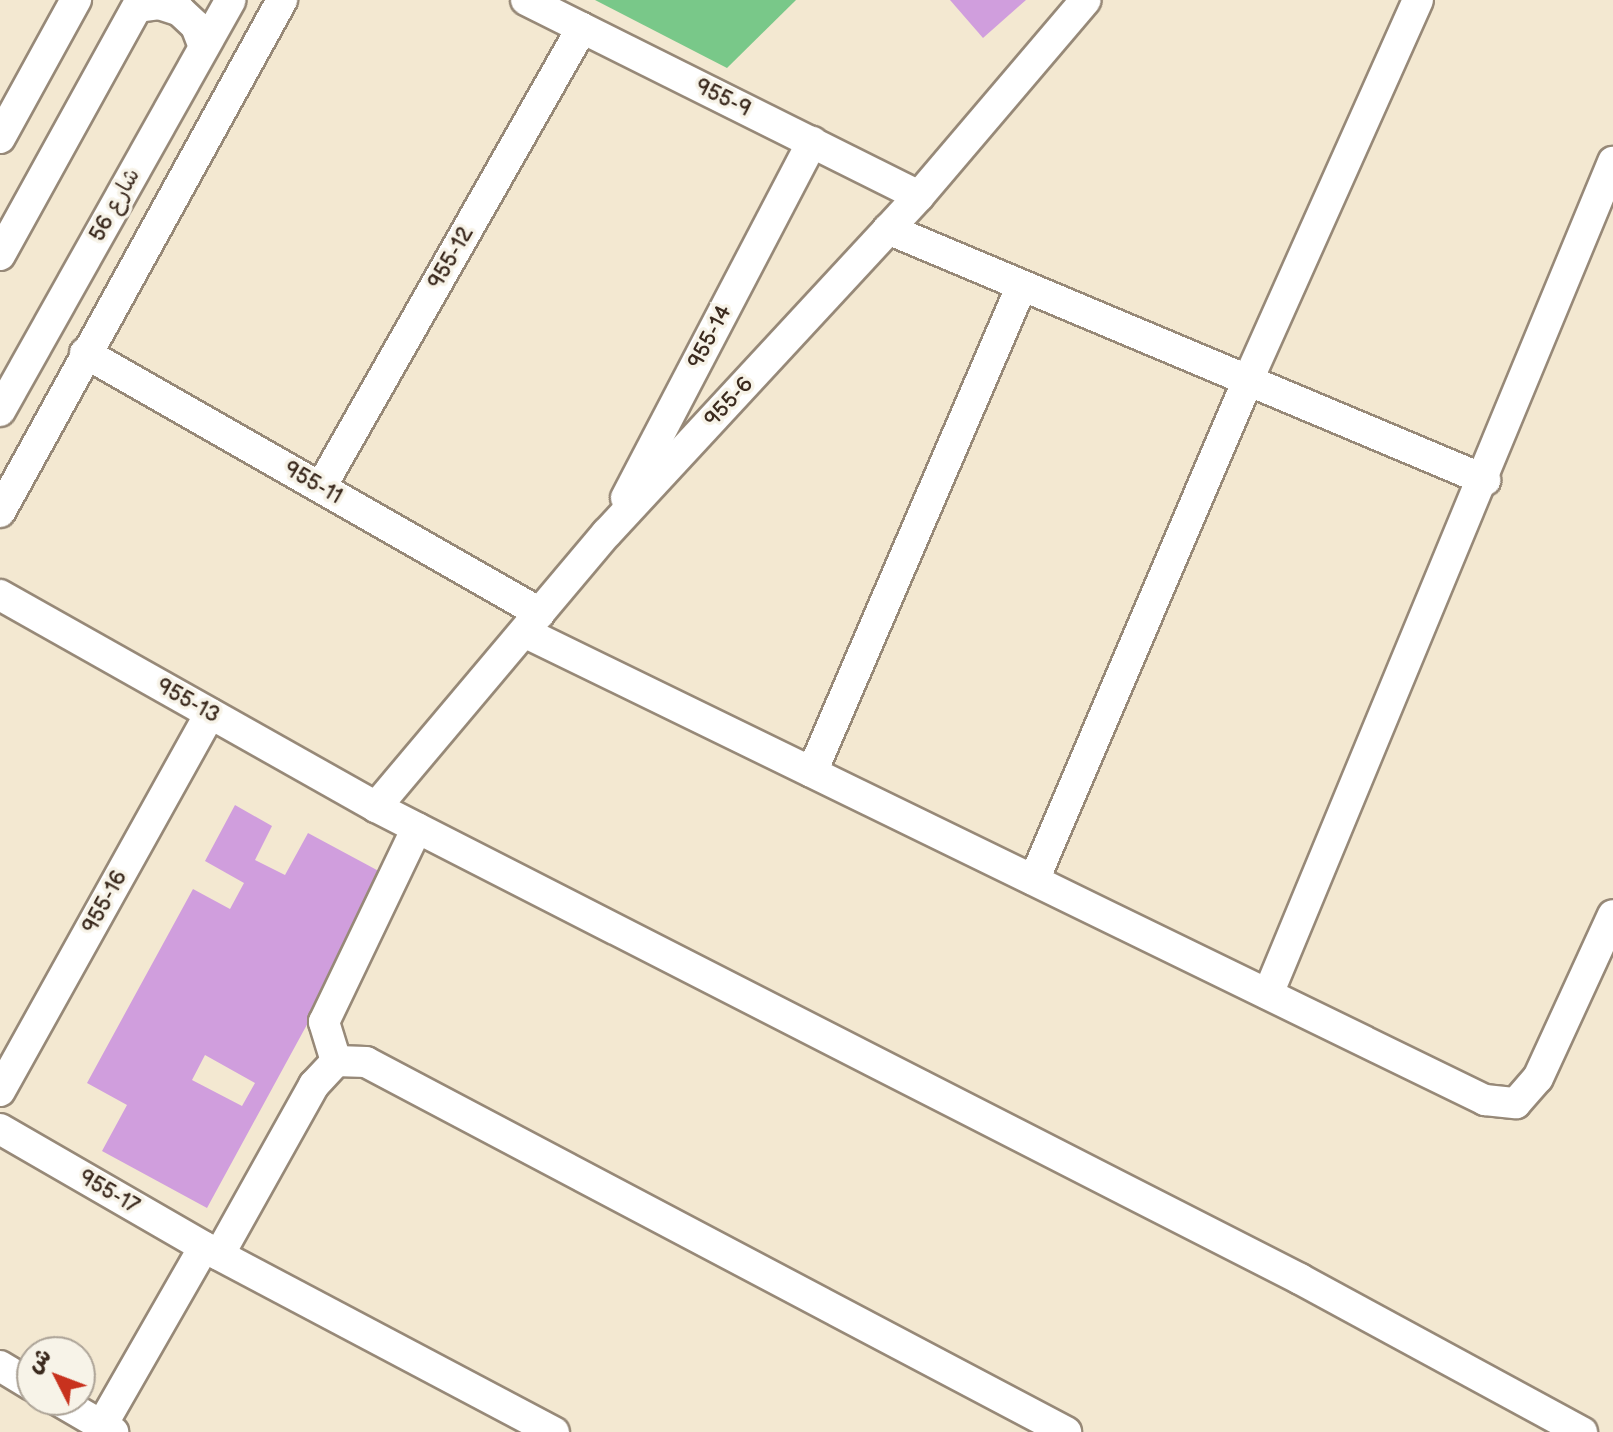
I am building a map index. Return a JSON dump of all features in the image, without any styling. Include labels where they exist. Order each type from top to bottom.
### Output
[{"type":"street","points":[[0,138],[76,0]]},
{"type":"street","name":"شارع 56","points":[[0,411],[231,0]]},
{"type":"street","points":[[0,512],[282,0]]},
{"type":"street","name":"955-9","points":[[526,0],[919,196]]},
{"type":"street","name":"955-6","points":[[376,807],[607,533],[919,196],[1086,0]]},
{"type":"street","points":[[1034,880],[1248,380],[1418,0]]},
{"type":"street","points":[[0,255],[140,4],[159,4],[180,11],[196,26],[204,47]]},
{"type":"street","name":"955-12","points":[[321,487],[582,28]]},
{"type":"street","name":"955-14","points":[[607,533],[812,142]]},
{"type":"street","points":[[1268,994],[1485,480],[1613,162]]},
{"type":"street","points":[[888,229],[1485,480]]},
{"type":"street","points":[[812,772],[1022,285]]},
{"type":"street","name":"955-11","points":[[85,353],[321,487],[532,622],[812,772],[1485,1100],[1516,1103],[1538,1078],[1613,915]]},
{"type":"street","name":"955-13","points":[[0,595],[376,807],[1300,1279],[1582,1432]]},
{"type":"street","name":"955-16","points":[[0,1091],[210,714]]},
{"type":"street","points":[[336,1061],[324,1022],[417,828]]},
{"type":"street","points":[[86,1416],[108,1429],[211,1251],[314,1085],[336,1061],[366,1062],[1066,1432]]},
{"type":"street","name":"955-17","points":[[0,1129],[211,1251],[554,1432]]},
{"type":"green space","points":[[595,0],[796,0],[727,68]]},
{"type":"building","points":[[950,0],[1026,0],[983,38]]},
{"type":"building","points":[[235,805],[272,826],[255,860],[285,875],[308,833],[388,876],[207,1208],[102,1151],[127,1105],[87,1083],[193,889],[230,909],[244,883],[205,861]],"holes":[[[205,1055],[255,1083],[242,1106],[192,1080]]]}]
